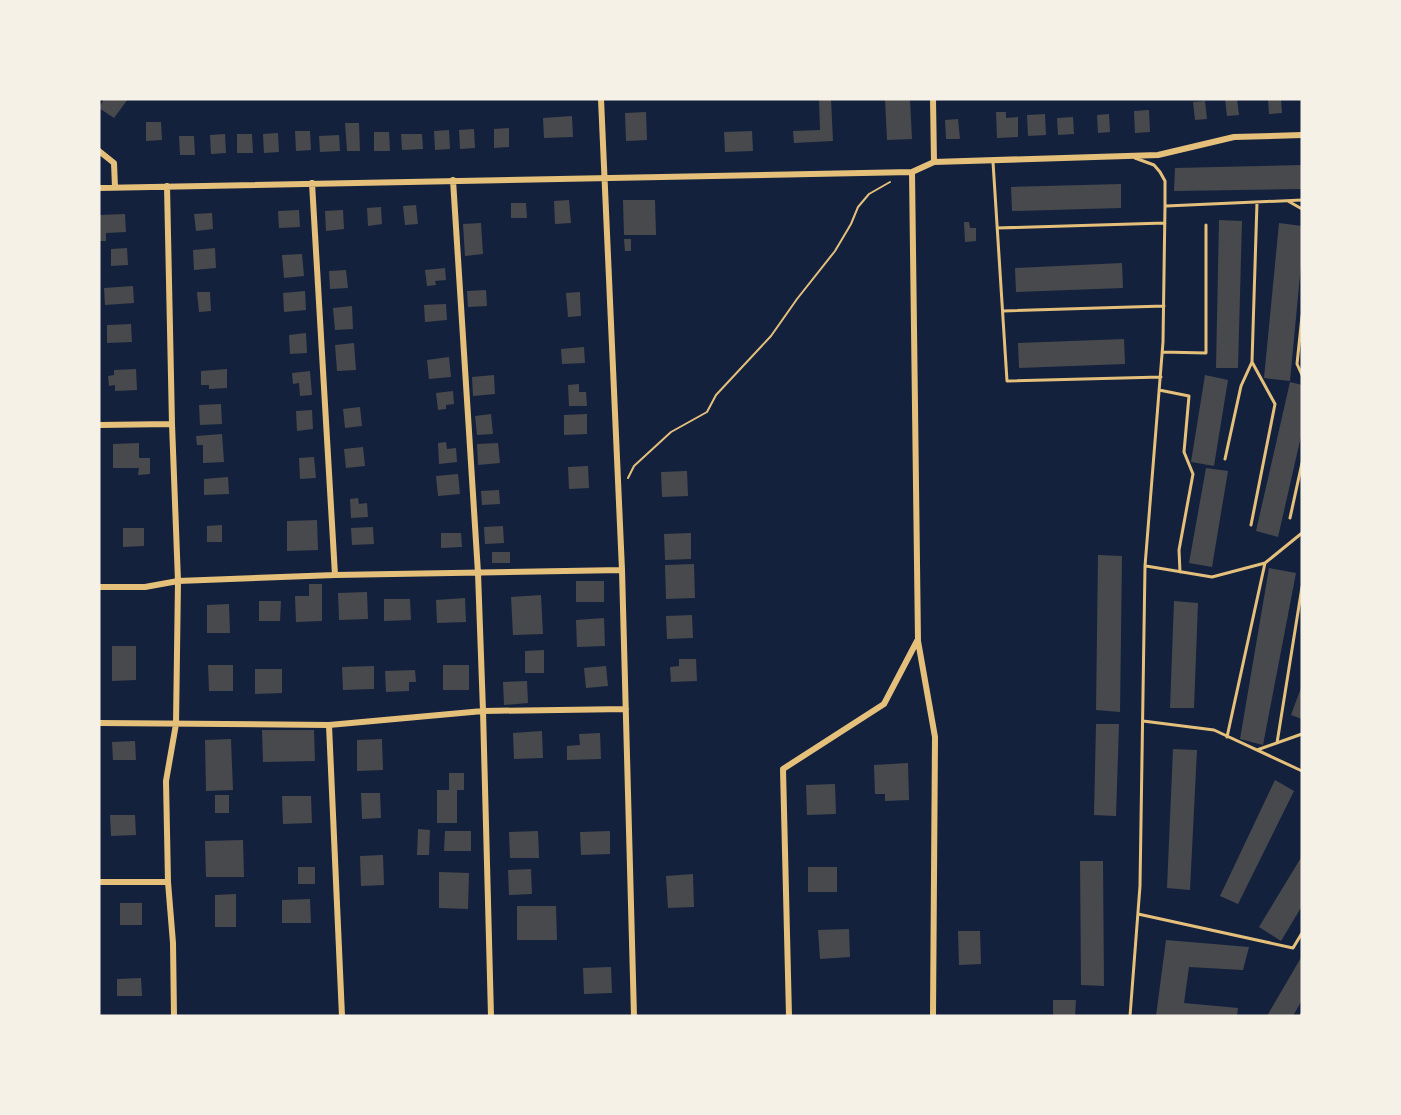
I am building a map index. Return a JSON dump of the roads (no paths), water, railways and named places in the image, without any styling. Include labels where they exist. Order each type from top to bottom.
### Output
[{"type":"street","points":[[601,99],[622,570],[634,1016]]},
{"type":"street","points":[[933,99],[934,162]]},
{"type":"street","points":[[99,188],[912,172],[934,162],[1158,155],[1234,137],[1302,135]]},
{"type":"street","points":[[99,151],[114,163],[115,187]]},
{"type":"street","points":[[912,172],[918,640],[935,737],[933,1016]]},
{"type":"street","points":[[453,180],[478,573],[491,1016]]},
{"type":"street","points":[[312,183],[335,575]]},
{"type":"street","points":[[167,186],[178,581],[176,724],[166,781],[174,1016]]},
{"type":"street","points":[[99,425],[172,424]]},
{"type":"street","points":[[99,587],[145,587],[178,581],[335,575],[622,570]]},
{"type":"street","points":[[789,1016],[783,769],[884,704],[918,640]]},
{"type":"street","points":[[99,723],[329,725],[483,711],[626,709]]},
{"type":"street","points":[[329,725],[342,1016]]},
{"type":"street","points":[[99,882],[168,882]]},
{"type":"lane","points":[[1121,156],[1143,159],[1154,165],[1165,181],[1166,206],[1161,377],[1145,566],[1138,914],[1130,1016]]},
{"type":"lane","points":[[993,160],[1007,381],[1161,377]]},
{"type":"lane","points":[[1166,206],[1302,200]]},
{"type":"lane","points":[[1288,201],[1302,209]]},
{"type":"lane","points":[[1225,459],[1241,386],[1252,362],[1257,202]]},
{"type":"lane","points":[[997,228],[1165,223]]},
{"type":"lane","points":[[1162,352],[1206,352],[1206,225]]},
{"type":"lane","points":[[1003,311],[1164,306]]},
{"type":"lane","points":[[1302,316],[1297,364],[1302,375]]},
{"type":"lane","points":[[1251,525],[1275,404],[1252,362]]},
{"type":"lane","points":[[1159,390],[1189,396],[1184,452],[1193,474],[1179,550],[1180,572]]},
{"type":"lane","points":[[1290,518],[1302,463]]},
{"type":"lane","points":[[1145,566],[1212,577],[1265,562],[1302,533]]},
{"type":"lane","points":[[1227,737],[1265,562]]},
{"type":"lane","points":[[1277,743],[1302,587]]},
{"type":"lane","points":[[1143,721],[1214,730],[1302,771]]},
{"type":"lane","points":[[1256,750],[1302,734]]},
{"type":"lane","points":[[1138,914],[1293,948],[1302,933]]}]
